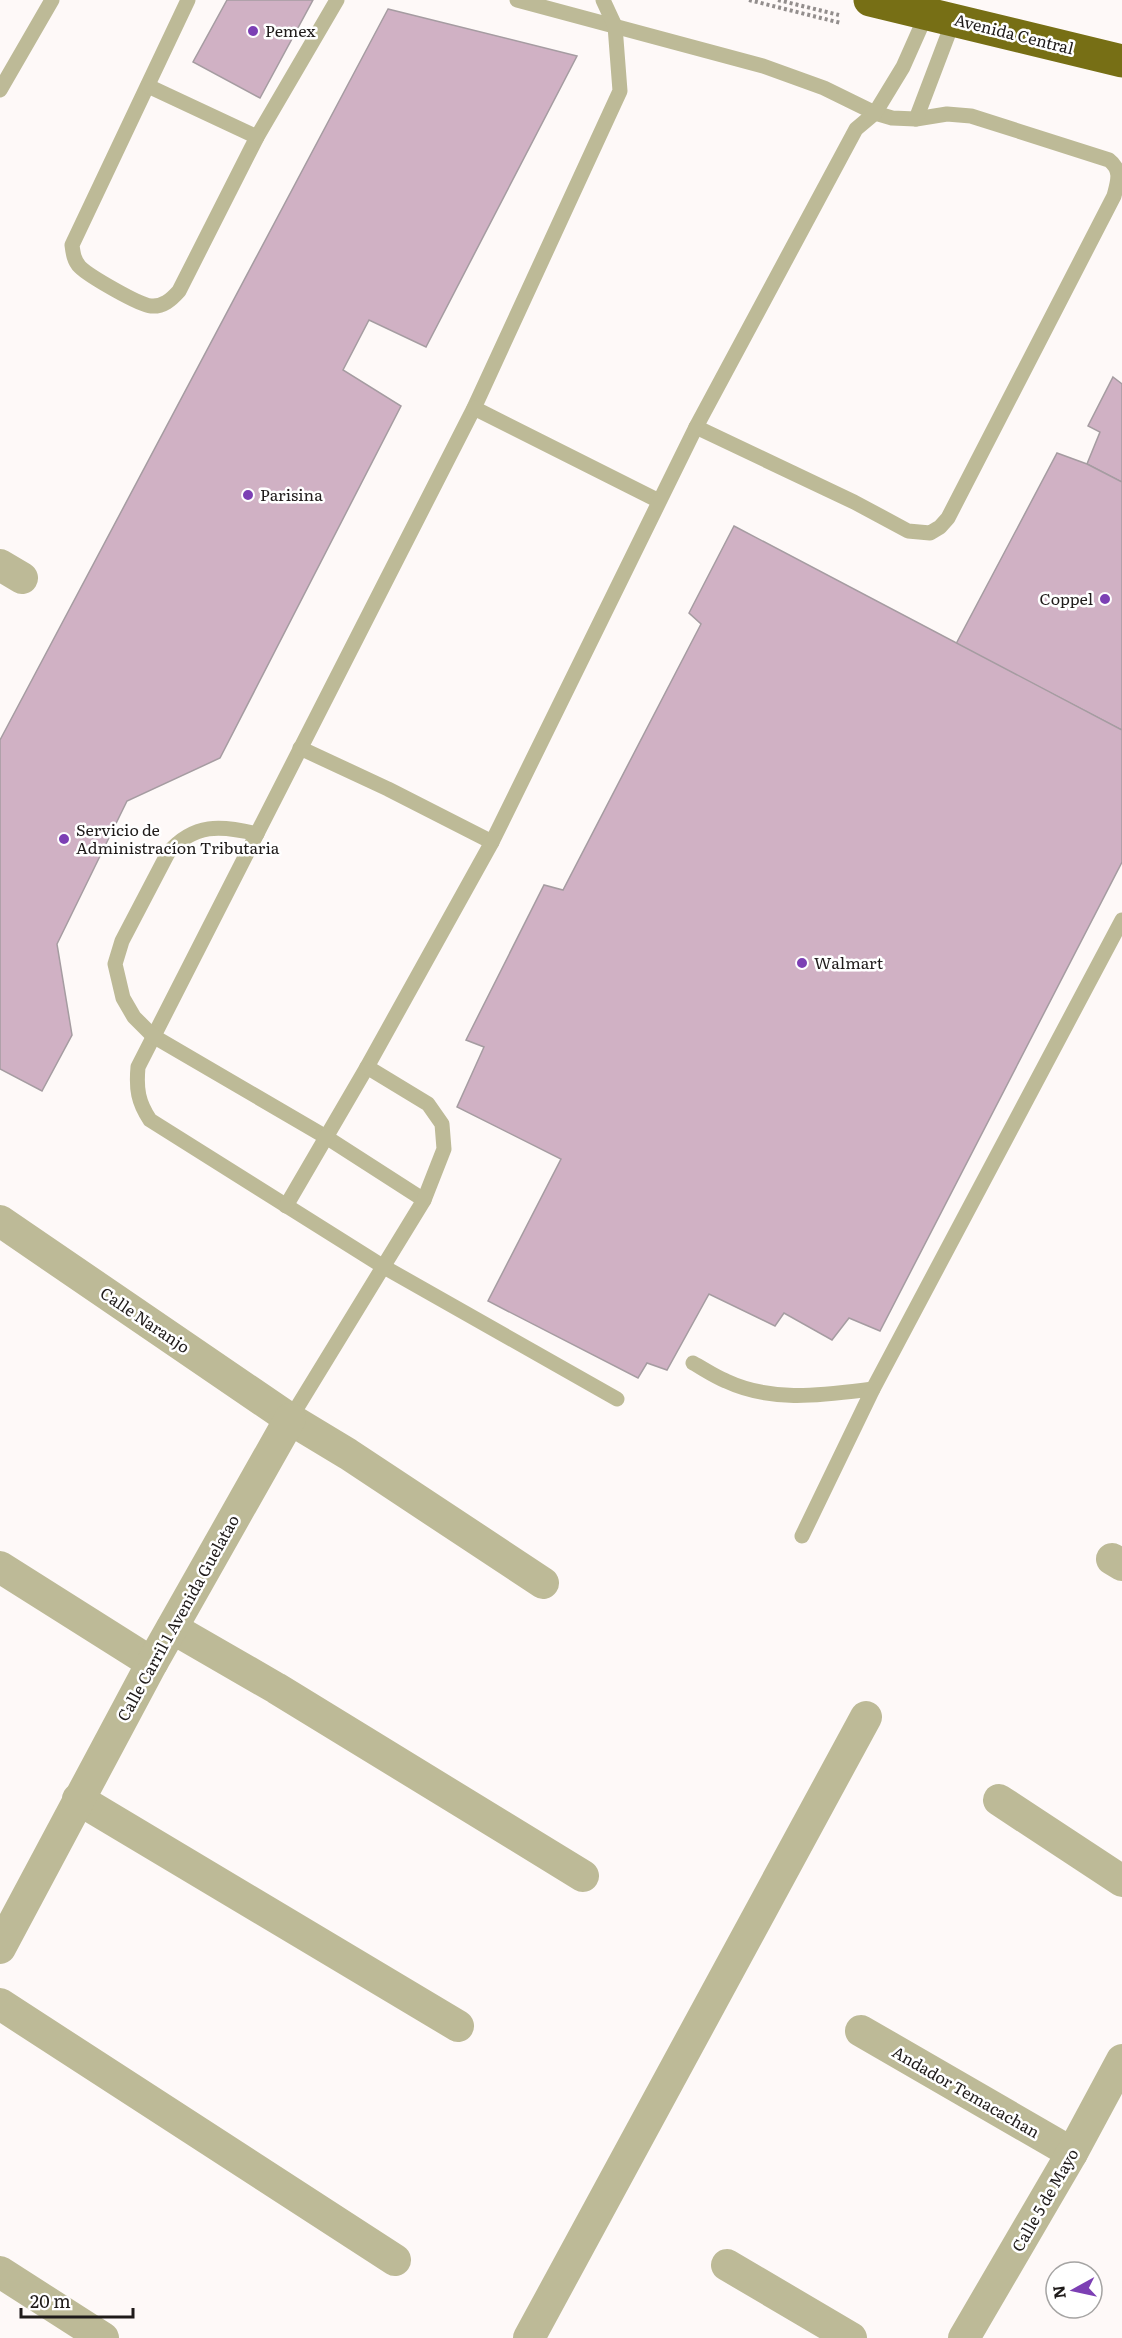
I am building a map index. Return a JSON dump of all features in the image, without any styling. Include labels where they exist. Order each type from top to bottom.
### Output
[{"type":"highway","name":"Avenida Central","points":[[858,8],[941,16],[1122,61]]},
{"type":"street","name":"Calle Naranjo","points":[[0,1221],[291,1419],[543,1583]]},
{"type":"street","name":"Calle Carril 1 Avenida Guelatao","points":[[0,1948],[152,1663],[291,1419]]},
{"type":"street","points":[[0,1567],[152,1663]]},
{"type":"street","points":[[172,1628],[276,1688],[583,1876]]},
{"type":"street","points":[[529,2338],[866,1716]]},
{"type":"street","points":[[78,1799],[458,2026]]},
{"type":"street","points":[[999,1800],[1122,1881]]},
{"type":"street","points":[[0,2004],[395,2260]]},
{"type":"street","name":"Andador Temacachan","points":[[861,2031],[1072,2153]]},
{"type":"street","name":"Calle 5 de Mayo","points":[[964,2338],[1072,2153],[1122,2060]]},
{"type":"street","points":[[727,2265],[851,2338]]},
{"type":"street","points":[[0,2272],[103,2338]]},
{"type":"lane","points":[[0,90],[52,0]]},
{"type":"lane","points":[[188,0],[72,245],[78,266],[140,303],[150,306],[162,305],[172,300],[178,291],[257,137],[337,0]]},
{"type":"lane","points":[[517,0],[763,66],[824,88],[875,113],[892,118],[946,114],[971,116],[1109,160],[1118,166],[1120,171],[1118,198],[948,518],[940,527],[930,533],[908,531],[844,497],[696,427]]},
{"type":"lane","points":[[570,0],[576,16]]},
{"type":"lane","points":[[603,0],[615,27],[620,91],[474,408],[153,1036],[138,1067],[136,1089],[140,1106],[150,1120],[384,1267],[617,1399]]},
{"type":"lane","points":[[286,1206],[368,1066],[492,842],[696,427],[856,129],[875,113],[903,67],[941,16]]},
{"type":"lane","points":[[916,118],[941,16]]},
{"type":"lane","points":[[148,86],[257,137]]},
{"type":"lane","points":[[474,408],[659,501]]},
{"type":"lane","points":[[300,748],[388,789],[492,842]]},
{"type":"lane","points":[[257,834],[231,828],[208,828],[192,833],[178,842],[168,853],[128,931],[115,964],[123,998],[134,1017],[153,1036],[326,1137],[424,1200]]},
{"type":"lane","points":[[802,1536],[873,1389],[1122,920]]},
{"type":"lane","name":"Calle Carril 1 Avenida Guelatao","points":[[291,1419],[424,1200],[444,1149],[442,1124],[428,1104],[368,1066]]},
{"type":"lane","points":[[693,1363],[727,1382],[769,1395],[804,1397],[873,1389]]},
{"type":"path","points":[[749,0],[842,23]]},
{"type":"path","points":[[778,0],[858,8]]},
{"type":"building","name":"Pemex","points":[[227,0],[313,0],[260,98],[193,62]]},
{"type":"building","points":[[388,9],[577,56],[426,347],[369,320],[343,370],[401,406],[220,758],[127,801],[57,944],[72,1035],[42,1091],[0,1069],[0,740]]},
{"type":"building","points":[[1113,377],[1122,384],[1122,482],[1087,464],[1100,432],[1088,426]]},
{"type":"building","points":[[1057,453],[1087,464],[1122,482],[1122,730],[956,644]]},
{"type":"building","points":[[734,526],[1122,730],[1122,862],[880,1331],[849,1318],[832,1340],[784,1313],[775,1326],[709,1294],[667,1370],[647,1363],[638,1378],[488,1301],[561,1159],[457,1107],[484,1047],[466,1040],[544,885],[563,890],[701,624],[689,613]]},
{"type":"place","name":"Pemex","points":[[253,31]]},
{"type":"place","name":"Parisina","points":[[248,495]]},
{"type":"place","name":"Coppel","points":[[1105,599]]},
{"type":"place","name":"Servicio de Administracíon Tributaria","points":[[64,839]]},
{"type":"place","name":"Walmart","points":[[802,963]]}]
